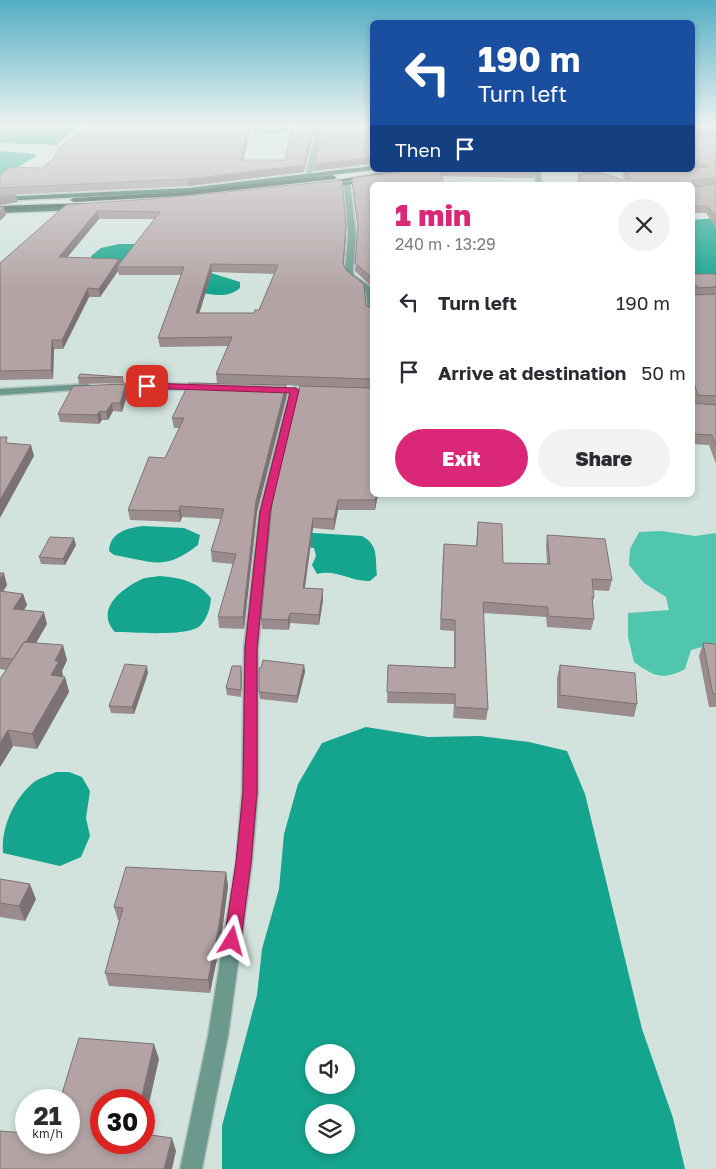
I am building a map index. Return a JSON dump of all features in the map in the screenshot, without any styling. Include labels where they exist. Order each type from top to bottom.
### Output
[{"type":"highway","points":[[0,200],[181,194],[292,181]]},
{"type":"highway","points":[[0,209],[183,199],[340,181]]},
{"type":"main road","points":[[0,200],[154,193],[274,181]]},
{"type":"main road","points":[[318,187],[362,181]]},
{"type":"main road","points":[[140,204],[213,199]]},
{"type":"main road","points":[[0,209],[95,207]]},
{"type":"street","points":[[347,183],[352,234],[349,271],[351,276],[370,290]]},
{"type":"street","points":[[0,392],[99,387],[214,387]]},
{"type":"street","points":[[191,1169],[218,1036],[244,862],[250,792],[251,648],[265,512],[296,390]]},
{"type":"shaded area","points":[[716,218],[716,279],[695,277],[695,220]]},
{"type":"shaded area","points":[[119,244],[135,244],[121,263],[91,260],[91,256],[101,248]]},
{"type":"shaded area","points":[[208,272],[240,282],[240,288],[235,292],[223,295],[191,290]]},
{"type":"shaded area","points":[[143,526],[184,528],[200,535],[198,545],[176,559],[166,562],[148,562],[114,555],[109,551],[116,535],[132,528]]},
{"type":"shaded area","points":[[282,531],[362,536],[374,548],[377,575],[370,581],[363,581],[331,573],[317,574],[312,565],[316,556],[314,548],[286,544]]},
{"type":"shaded area","points":[[662,531],[695,536],[716,533],[716,643],[691,650],[685,669],[664,676],[653,674],[634,662],[628,637],[628,613],[669,610],[666,597],[644,583],[629,565],[630,549],[639,532]]},
{"type":"shaded area","points":[[160,576],[188,581],[206,592],[211,598],[208,613],[203,623],[184,632],[115,632],[108,616],[112,602],[132,584],[147,578]]},
{"type":"shaded area","points":[[366,727],[428,737],[480,736],[529,742],[567,751],[585,794],[642,1029],[673,1118],[685,1169],[222,1169],[222,1126],[257,995],[262,949],[279,889],[284,834],[298,784],[322,743]]},
{"type":"shaded area","points":[[56,772],[69,772],[82,777],[90,791],[86,818],[90,836],[81,857],[60,866],[3,853],[4,833],[10,814],[20,797],[34,782]]},
{"type":"building","points":[[0,181],[156,181],[0,188]]},
{"type":"building","points":[[342,181],[346,226],[343,264],[347,271],[364,284],[366,306],[370,307],[370,379],[216,374],[232,337],[158,338],[184,267],[117,267],[160,212],[97,211],[59,257],[119,259],[99,289],[88,288],[62,340],[52,340],[51,370],[0,371],[0,263],[66,205],[178,197]],"holes":[[[211,264],[278,265],[259,310],[255,310],[254,313],[196,313]]]},
{"type":"building","points":[[352,181],[443,181],[370,182],[370,276],[355,263],[358,226]]},
{"type":"building","points":[[584,181],[693,182],[585,182]]},
{"type":"building","points":[[716,184],[716,217],[707,206],[695,206],[695,187]]},
{"type":"building","points":[[0,195],[16,195],[0,197]]},
{"type":"building","points":[[695,274],[716,274],[716,287],[698,288],[695,284]]},
{"type":"building","points":[[716,294],[716,396],[698,395],[695,386],[695,295]]},
{"type":"building","points":[[80,374],[123,377],[78,378]]},
{"type":"building","points":[[189,383],[286,385],[256,501],[243,617],[218,617],[236,554],[211,551],[224,509],[180,506],[179,511],[128,510],[149,457],[165,458],[184,418],[172,418]]},
{"type":"building","points":[[126,384],[120,403],[112,403],[106,412],[100,411],[97,415],[58,414],[73,386]]},
{"type":"building","points":[[300,386],[370,388],[370,497],[376,497],[375,500],[338,500],[334,519],[313,518],[303,588],[323,589],[319,615],[290,613],[288,620],[261,619],[272,502]]},
{"type":"building","points":[[695,403],[716,405],[716,446],[712,435],[695,434]]},
{"type":"building","points":[[0,437],[7,437],[6,443],[31,445],[0,500]]},
{"type":"building","points":[[478,522],[502,524],[503,563],[550,564],[547,535],[605,539],[612,580],[592,579],[594,619],[548,616],[548,607],[483,602],[488,709],[455,707],[455,694],[387,692],[388,665],[455,668],[455,620],[441,619],[444,544],[477,546]]},
{"type":"building","points":[[50,537],[74,538],[63,559],[39,557]]},
{"type":"building","points":[[0,591],[23,594],[13,609],[44,612],[13,659],[0,658]]},
{"type":"building","points":[[24,642],[63,645],[55,661],[59,661],[51,675],[65,677],[32,734],[8,730],[0,743],[0,679]]},
{"type":"building","points":[[703,643],[716,644],[716,694],[713,694]]},
{"type":"building","points":[[263,660],[304,665],[297,696],[259,692],[259,668],[261,668]]},
{"type":"building","points":[[125,664],[147,666],[132,707],[109,706]]},
{"type":"building","points":[[560,665],[635,673],[637,704],[560,695]]},
{"type":"building","points":[[232,666],[241,666],[241,690],[226,688]]},
{"type":"building","points":[[126,867],[226,872],[219,926],[208,980],[105,973],[123,908],[114,907]]},
{"type":"building","points":[[0,879],[30,884],[19,906],[0,903]]},
{"type":"building","points":[[79,1038],[154,1044],[144,1089],[90,1089],[90,1154],[155,1154],[155,1136],[172,1138],[164,1169],[0,1169],[0,1131],[15,1132],[15,1154],[80,1154],[80,1089],[63,1089]]},
{"type":"route","points":[[147,386],[295,390],[265,512],[258,572],[251,648],[252,742],[250,792],[244,862],[232,941]]}]
